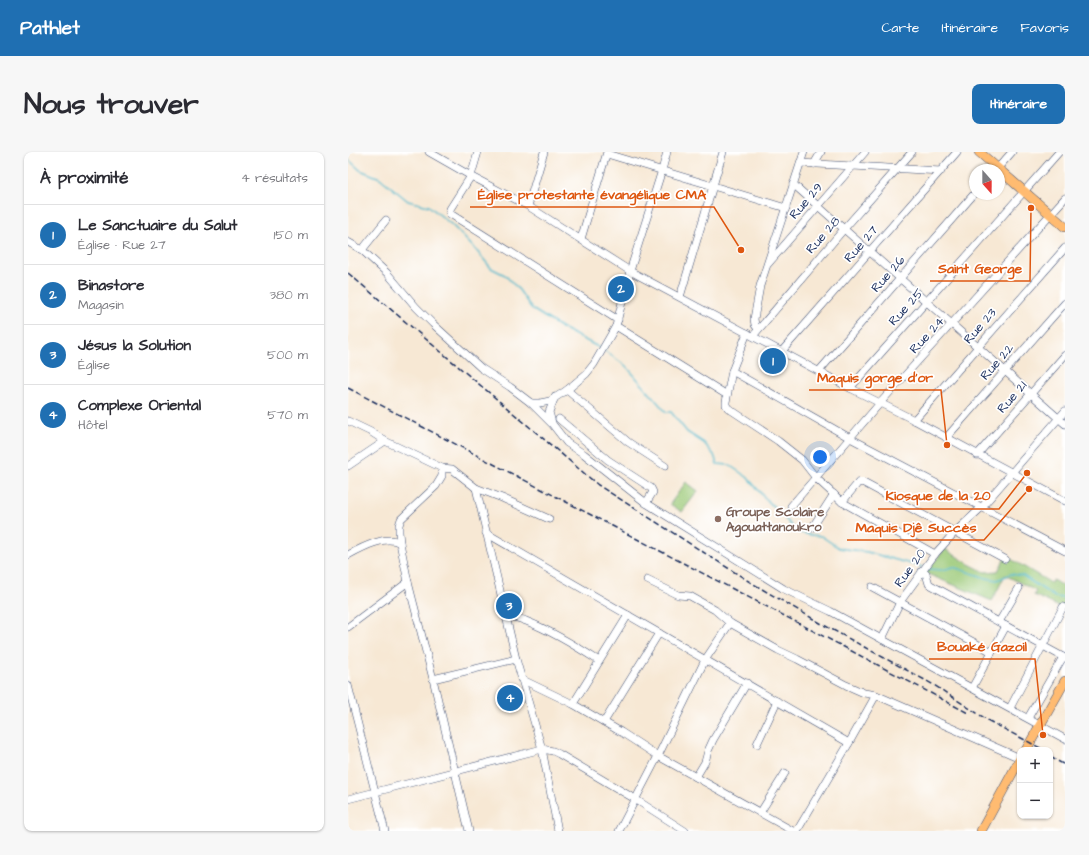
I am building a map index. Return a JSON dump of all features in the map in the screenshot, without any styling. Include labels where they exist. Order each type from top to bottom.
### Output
[{"type":"main road","points":[[979,152],[991,164]]},
{"type":"main road","points":[[1005,176],[1065,227]]},
{"type":"main road","points":[[1028,747],[1065,680]]},
{"type":"main road","points":[[981,831],[1017,764]]},
{"type":"street","points":[[429,152],[528,206],[630,270],[1065,501]]},
{"type":"street","points":[[478,152],[471,176],[450,209],[450,214],[452,216],[727,395],[726,405],[728,408],[778,441],[802,460],[816,478],[842,502],[935,554]]},
{"type":"street","points":[[528,206],[544,152]]},
{"type":"street","points":[[531,403],[550,401],[567,390],[586,374],[605,346],[617,323],[630,270],[667,152]]},
{"type":"street","points":[[680,297],[723,152]]},
{"type":"street","points":[[758,329],[754,323],[754,319],[760,286],[804,152]]},
{"type":"street","points":[[814,164],[821,152]]},
{"type":"street","name":"Rue 29","points":[[766,267],[865,152]]},
{"type":"street","name":"Rue 28","points":[[727,395],[732,371],[750,334],[758,329],[912,152]]},
{"type":"street","name":"Rue 27","points":[[782,351],[957,152]]},
{"type":"street","points":[[1001,164],[1012,152]]},
{"type":"street","name":"Rue 25","points":[[850,388],[1059,152]]},
{"type":"street","points":[[581,239],[607,153],[786,208]]},
{"type":"street","points":[[800,163],[941,171]]},
{"type":"street","points":[[793,184],[1065,424]]},
{"type":"street","name":"Rue 24","points":[[791,506],[881,402],[1065,198]]},
{"type":"street","name":"Rue 26","points":[[819,371],[969,200]]},
{"type":"street","points":[[362,250],[386,220]]},
{"type":"street","points":[[348,242],[362,250],[387,273],[416,307],[481,368],[531,403],[553,425],[567,442],[646,503],[784,589],[830,611],[1065,739]]},
{"type":"street","name":"Rue 23","points":[[914,420],[1065,248]]},
{"type":"street","name":"Rue 22","points":[[946,438],[1065,303]]},
{"type":"street","name":"Rue 21","points":[[977,455],[1065,355]]},
{"type":"street","points":[[732,371],[850,438],[1065,551]]},
{"type":"street","points":[[567,390],[628,442],[665,466]]},
{"type":"street","points":[[553,425],[549,412],[555,397]]},
{"type":"street","name":"Rue 20","points":[[882,639],[900,602],[935,554],[955,532],[982,507],[1065,411]]},
{"type":"street","points":[[559,419],[608,460],[651,488],[652,492],[646,503]]},
{"type":"street","points":[[348,421],[442,468],[452,469],[476,488],[549,519]]},
{"type":"street","points":[[348,466],[385,440]]},
{"type":"street","points":[[442,468],[442,476],[436,486],[401,519],[399,532],[408,582],[433,679],[469,831]]},
{"type":"street","points":[[842,502],[858,483],[862,482],[1005,559]]},
{"type":"street","points":[[476,488],[521,679],[542,749],[558,831]]},
{"type":"street","points":[[812,528],[834,494]]},
{"type":"street","points":[[486,533],[849,743]]},
{"type":"street","points":[[348,555],[364,546],[379,542],[396,541],[400,543]]},
{"type":"street","points":[[922,571],[926,574],[929,584],[1064,657],[1028,718]]},
{"type":"street","points":[[647,580],[678,595],[690,596],[715,610],[730,623],[772,647],[846,685],[864,693],[876,695],[1017,757]]},
{"type":"street","points":[[348,627],[408,582]]},
{"type":"street","points":[[872,587],[992,652]]},
{"type":"street","points":[[999,622],[1019,588]]},
{"type":"street","points":[[1010,708],[1063,607]]},
{"type":"street","points":[[505,614],[546,630],[599,661]]},
{"type":"street","points":[[573,704],[628,615]]},
{"type":"street","points":[[619,831],[705,660],[730,623]]},
{"type":"street","points":[[972,688],[1006,626]]},
{"type":"street","points":[[604,722],[659,633]]},
{"type":"street","points":[[433,679],[516,659]]},
{"type":"street","points":[[521,679],[573,704],[658,756],[793,831]]},
{"type":"street","points":[[696,777],[705,762],[713,740],[746,684]]},
{"type":"street","points":[[348,685],[352,713],[376,792],[385,831]]},
{"type":"street","points":[[797,831],[876,695]]},
{"type":"street","points":[[757,744],[777,701]]},
{"type":"street","points":[[348,799],[542,749],[559,754],[635,799],[685,831]]},
{"type":"street","points":[[760,813],[785,773]]},
{"type":"green space","points":[[686,482],[698,491],[682,512],[670,504]]},
{"type":"green space","points":[[945,549],[985,572],[998,571],[1006,556],[1051,583],[1053,580],[1065,587],[1065,607],[1059,607],[1034,595],[1036,591],[1005,575],[992,601],[925,573]]},
{"type":"waterway","points":[[348,159],[360,170],[380,178],[408,201],[429,206],[452,225],[491,268],[505,275],[519,290],[532,309],[562,328],[600,348]]},
{"type":"waterway","points":[[605,351],[626,366],[666,412],[671,412],[687,432],[704,443],[714,455],[717,464],[729,465],[747,477],[797,532],[821,536],[839,548],[867,552],[922,567]]},
{"type":"waterway","points":[[928,569],[942,570],[953,567],[997,580],[1011,574],[1023,576],[1055,597],[1065,598]]},
{"type":"railway","points":[[348,273],[598,485],[750,582],[822,624],[934,685],[989,721],[1038,747]]},
{"type":"railway","points":[[348,388],[968,713]]},
{"type":"railway","points":[[1053,759],[1065,765]]},
{"type":"place","name":"Saint George","points":[[1031,208]]},
{"type":"place","name":"Église protestante évangélique CMA","points":[[741,250]]},
{"type":"place","name":"Binastore","points":[[621,289]]},
{"type":"place","name":"Le Sanctuaire du Salut","points":[[773,361]]},
{"type":"place","name":"Maquis gorge d'or","points":[[947,445]]},
{"type":"place","name":"Kiosque de la 20","points":[[1027,473]]},
{"type":"place","name":"Maquis Djê Succès","points":[[1029,489]]},
{"type":"place","name":"Groupe Scolaire Agouattanoukro","points":[[718,519]]},
{"type":"place","name":"Jésus la Solution","points":[[509,606]]},
{"type":"place","name":"Complexe Oriental","points":[[510,698]]},
{"type":"place","name":"Bouaké Gazoil","points":[[1043,735]]}]
